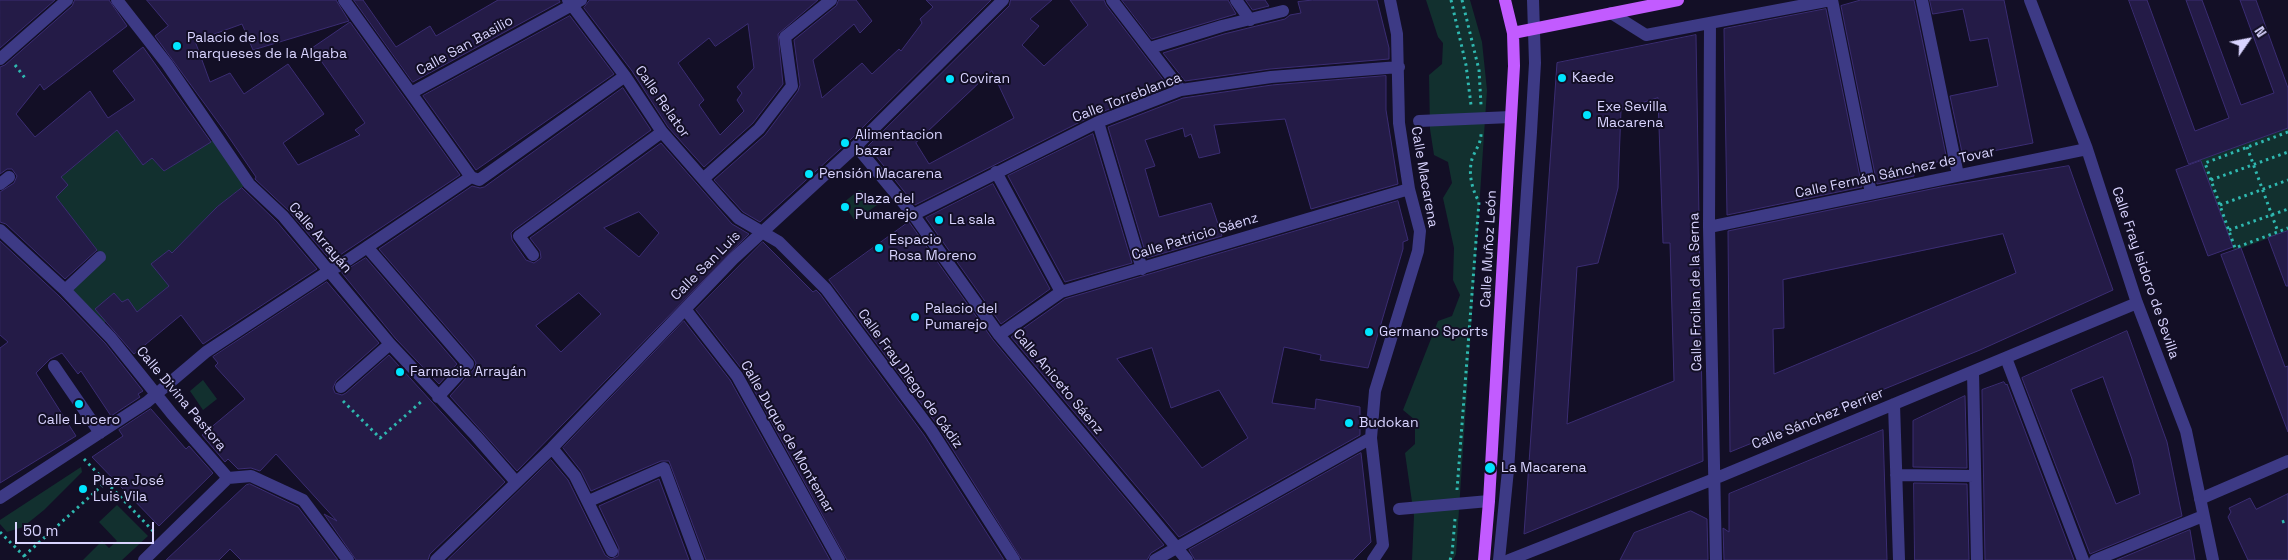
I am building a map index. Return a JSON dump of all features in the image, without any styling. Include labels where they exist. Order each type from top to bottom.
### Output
[{"type":"main road","name":"Calle Muñoz León","points":[[1484,560],[1511,117],[1513,33],[1505,0]]},
{"type":"main road","points":[[1513,33],[1668,1]]},
{"type":"street","points":[[0,59],[67,0]]},
{"type":"street","name":"Calle Arrayán","points":[[117,0],[167,64],[249,184],[283,216],[390,344],[516,482]]},
{"type":"street","points":[[344,0],[410,94]]},
{"type":"street","points":[[703,179],[759,129],[792,86],[784,37],[831,0]]},
{"type":"street","name":"Calle San Luis","points":[[436,560],[552,448],[733,259],[856,146],[1003,0]]},
{"type":"street","points":[[1112,0],[1181,90]]},
{"type":"street","points":[[1236,0],[1250,20]]},
{"type":"street","name":"Calle Macarena","points":[[1373,560],[1383,545],[1371,438],[1375,391],[1418,251],[1420,231],[1409,189],[1409,122],[1399,67],[1397,34],[1390,0]]},
{"type":"street","points":[[1499,560],[1508,470],[1535,63],[1533,0]]},
{"type":"street","points":[[1611,14],[1646,34],[1831,0],[1871,193]]},
{"type":"street","points":[[1922,0],[1958,175]]},
{"type":"street","name":"Calle Fray Isidoro de Sevilla","points":[[2030,0],[2087,149],[2137,303],[2186,431],[2213,560]]},
{"type":"street","name":"Calle San Basilio","points":[[471,177],[410,94],[574,1]]},
{"type":"street","name":"Calle Relator","points":[[574,1],[662,132],[738,218],[762,232]]},
{"type":"street","points":[[1150,48],[1283,11]]},
{"type":"street","name":"Calle Froilan de la Serna","points":[[1710,23],[1709,227],[1716,560]]},
{"type":"street","name":"Calle Torreblanca","points":[[914,216],[996,172],[1098,122],[1181,90],[1271,77],[1399,67]]},
{"type":"street","points":[[0,498],[158,394],[206,352],[471,177],[479,180],[625,76]]},
{"type":"street","points":[[1409,122],[1511,117]]},
{"type":"street","points":[[1098,122],[1142,269]]},
{"type":"street","points":[[534,255],[519,236],[662,132]]},
{"type":"street","name":"Calle Aniceto Sáenz","points":[[856,146],[914,216],[999,334],[1187,560]]},
{"type":"street","name":"Calle Fernán Sánchez de Tovar","points":[[1709,227],[2087,149]]},
{"type":"street","points":[[996,172],[1061,292]]},
{"type":"street","name":"Calle Patricio Sáenz","points":[[999,334],[1061,292],[1409,189]]},
{"type":"street","name":"Calle Divina Pastora","points":[[0,230],[65,290],[111,338],[158,394],[172,414],[228,478]]},
{"type":"street","name":"Calle Fray Diego de Cádiz","points":[[762,232],[779,242],[826,289],[931,430],[1014,560]]},
{"type":"street","points":[[367,247],[468,364],[435,394]]},
{"type":"street","points":[[65,290],[100,257]]},
{"type":"street","name":"Calle Sánchez Perrier","points":[[1509,560],[1714,479],[2137,303]]},
{"type":"street","name":"Calle Duque de Montemar","points":[[685,309],[737,376],[838,560]]},
{"type":"street","points":[[341,387],[390,344]]},
{"type":"street","points":[[2006,358],[2082,560]]},
{"type":"street","points":[[54,366],[100,433]]},
{"type":"street","points":[[1973,372],[1978,560]]},
{"type":"street","points":[[1894,404],[1898,560]]},
{"type":"street","points":[[1155,560],[1371,438]]},
{"type":"street","points":[[552,448],[575,476],[612,551]]},
{"type":"street","points":[[2200,499],[2288,461]]},
{"type":"street","points":[[589,501],[664,468],[698,560]]},
{"type":"street","points":[[1896,475],[1975,476]]},
{"type":"street","points":[[144,560],[228,478],[251,476],[303,500],[348,560]]},
{"type":"street","points":[[1380,511],[1489,501]]},
{"type":"street","points":[[2095,560],[2203,516]]},
{"type":"path","points":[[1451,0],[1466,65],[1471,106]]},
{"type":"path","points":[[1462,0],[1479,70],[1482,113]]},
{"type":"path","points":[[2288,132],[2204,163],[2235,248],[2288,228]]},
{"type":"path","points":[[1456,498],[1478,202],[1471,186],[1472,160],[1481,143],[1481,133]]},
{"type":"path","points":[[2248,147],[2278,232]]},
{"type":"path","points":[[2211,180],[2288,152]]},
{"type":"path","points":[[2220,205],[2288,180]]},
{"type":"path","points":[[2229,230],[2288,209]]},
{"type":"path","points":[[341,387],[336,395],[380,438],[435,394]]},
{"type":"path","points":[[74,450],[163,541]]},
{"type":"path","points":[[24,556],[106,482]]},
{"type":"path","points":[[1450,560],[1455,511]]},
{"type":"path","points":[[2282,522],[2288,520]]},
{"type":"path","points":[[0,532],[28,560]]},
{"type":"green space","points":[[1426,0],[1470,0],[1482,42],[1487,90],[1456,554],[1453,560],[1412,560],[1414,516],[1405,453],[1415,444],[1415,420],[1403,410],[1438,321],[1452,316],[1460,295],[1453,280],[1454,248],[1443,198],[1452,183],[1448,162],[1434,155],[1430,129],[1429,75],[1442,64],[1443,43],[1438,37]]},
{"type":"green space","points":[[2288,128],[2288,231],[2234,251],[2200,160]]},
{"type":"green space","points":[[117,130],[143,165],[149,161],[149,155],[164,171],[213,140],[244,186],[217,207],[172,253],[169,250],[152,264],[174,282],[144,306],[129,324],[122,302],[114,293],[105,301],[116,313],[103,324],[70,290],[99,253],[56,197],[67,185],[61,177]]},
{"type":"green space","points":[[859,190],[866,192],[877,205],[855,221],[843,203]]},
{"type":"green space","points":[[203,380],[217,399],[203,410],[190,391]]},
{"type":"green space","points":[[81,467],[82,472],[44,510],[23,527],[7,532],[0,524],[0,520]]},
{"type":"green space","points":[[117,505],[148,536],[122,560],[83,560],[102,541],[109,548],[117,541],[99,522]]},
{"type":"building","points":[[0,0],[55,0],[0,48]]},
{"type":"building","points":[[75,0],[109,0],[127,26],[44,90],[40,84],[16,114],[35,137],[90,91],[108,118],[135,100],[113,71],[143,47],[211,142],[164,171],[152,158],[143,165],[117,130],[61,177],[68,185],[56,197],[97,250],[65,279],[6,224],[0,222],[0,192],[14,183],[17,176],[12,169],[7,169],[0,174],[0,67],[5,65],[72,6]]},
{"type":"building","points":[[147,0],[336,0],[349,21],[253,50],[242,24],[195,41],[210,82],[230,73],[244,94],[288,64],[324,114],[283,143],[298,165],[360,135],[355,130],[365,123],[312,48],[350,22],[460,175],[331,261],[289,211],[255,179],[256,177],[226,133],[155,36],[168,26]]},
{"type":"building","points":[[354,0],[363,0],[396,47],[430,26],[436,36],[498,0],[559,0],[560,2],[413,82]]},
{"type":"building","points":[[590,0],[818,0],[778,34],[783,84],[753,123],[704,167],[668,127],[632,71],[584,8]],"holes":[[[748,24],[754,68],[737,87],[742,93],[737,100],[744,111],[720,135],[699,105],[704,100],[678,63],[709,38],[715,46]]]},
{"type":"building","points":[[839,0],[856,0],[872,21],[860,33],[854,24],[813,60],[822,98],[862,63],[872,74],[899,49],[901,51],[922,23],[920,19],[933,7],[926,0],[991,0],[850,140],[760,222],[743,212],[714,180],[765,135],[798,91],[800,85],[794,40],[836,6]]},
{"type":"building","points":[[1011,0],[1052,0],[1030,19],[1039,26],[1022,45],[1044,66],[1088,25],[1070,0],[1104,0],[1168,86],[1094,115],[915,205],[868,146],[1009,6]],"holes":[[[992,71],[1014,118],[929,164],[916,143]]]},
{"type":"building","points":[[1122,0],[1228,0],[1236,14],[1152,39]]},
{"type":"building","points":[[1246,0],[1265,0],[1269,6],[1253,10]]},
{"type":"building","points":[[1313,0],[1377,0],[1389,48],[1389,59],[1270,69],[1185,81],[1163,53],[1224,34],[1285,19],[1290,15],[1301,13],[1298,2]]},
{"type":"building","points":[[1861,0],[1914,0],[1947,160],[1912,167],[1914,176],[1877,184],[1841,6]]},
{"type":"building","points":[[1930,0],[2004,0],[2033,143],[1963,157],[1950,96],[1998,86],[1988,38],[1970,41],[1963,9],[1933,14]]},
{"type":"building","points":[[2129,0],[2147,0],[2195,131],[2229,118],[2186,0],[2202,0],[2241,105],[2274,93],[2240,0],[2256,0],[2288,88],[2288,128],[2189,164]]},
{"type":"building","points":[[1826,9],[1862,187],[1727,215],[1724,29]]},
{"type":"building","points":[[570,16],[614,74],[476,170],[423,96]]},
{"type":"building","points":[[1696,35],[1703,461],[1524,534],[1557,63]],"holes":[[[1658,98],[1663,243],[1670,243],[1674,381],[1567,424],[1577,267],[1598,263],[1618,188],[1621,110]]]},
{"type":"building","points":[[1386,76],[1386,110],[1398,184],[1311,209],[1285,119],[1214,125],[1220,153],[1199,158],[1191,134],[1185,137],[1183,128],[1145,140],[1155,166],[1145,169],[1159,217],[1211,203],[1222,236],[1147,258],[1108,127],[1183,98],[1272,85]]},
{"type":"building","points":[[623,88],[651,130],[511,233],[512,240],[526,260],[534,263],[541,258],[540,251],[530,238],[661,143],[732,224],[749,234],[517,471],[450,396],[474,369],[476,363],[474,359],[379,249],[472,186],[484,187]],"holes":[[[639,212],[659,233],[639,257],[604,228]],[[579,293],[601,314],[561,352],[536,326]]]},
{"type":"building","points":[[1093,134],[1132,263],[1065,282],[1008,176]]},
{"type":"building","points":[[2201,161],[2233,247],[2208,256],[2176,170]]},
{"type":"building","points":[[2069,166],[2113,290],[1980,350],[1730,452],[1728,231],[1941,187]],"holes":[[[2003,234],[2016,273],[1774,374],[1773,329],[1784,328],[1783,280]]]},
{"type":"building","points":[[993,184],[1050,289],[1001,324],[926,218]]},
{"type":"building","points":[[242,188],[277,222],[317,269],[203,344],[181,315],[134,354],[95,309],[114,293],[122,302],[128,299],[137,312],[169,286],[151,264],[169,250],[172,253],[217,207]]},
{"type":"building","points":[[1398,201],[1408,240],[1403,242],[1403,249],[1368,368],[1320,360],[1321,355],[1284,347],[1272,403],[1315,409],[1316,399],[1360,407],[1360,435],[1179,537],[1011,337],[1065,299]],"holes":[[[1152,348],[1171,408],[1219,390],[1248,438],[1202,468],[1117,359]]]},
{"type":"building","points":[[909,222],[993,340],[1164,545],[1151,553],[1147,560],[1022,560],[938,426],[829,280]]},
{"type":"building","points":[[2288,231],[2288,286],[2286,286],[2268,238]]},
{"type":"building","points":[[0,241],[59,296],[105,343],[143,391],[138,394],[140,397],[111,416],[81,371],[78,374],[62,353],[50,359],[36,373],[76,436],[0,483],[0,348],[8,342],[0,335]]},
{"type":"building","points":[[763,242],[813,292],[816,290],[820,294],[924,435],[1004,560],[847,560],[744,372],[696,310]]},
{"type":"building","points":[[2241,248],[2285,367],[2288,366],[2288,432],[2221,255]]},
{"type":"building","points":[[366,258],[457,364],[439,384],[396,339],[342,273]]},
{"type":"building","points":[[327,282],[379,343],[336,381],[333,388],[335,393],[342,395],[346,393],[389,355],[505,482],[430,554],[428,560],[356,560],[324,514],[337,521],[276,454],[260,471],[251,468],[238,469],[228,459],[225,462],[202,435],[245,399],[215,366],[218,363],[213,357]]},
{"type":"building","points":[[684,321],[730,380],[830,560],[706,560],[669,461],[661,461],[591,491],[581,471],[563,448]]},
{"type":"building","points":[[2127,331],[2167,442],[2182,516],[2090,554],[2022,378]],"holes":[[[2103,377],[2132,459],[2140,494],[2116,504],[2071,390]]]},
{"type":"building","points":[[2004,382],[2007,384],[2074,560],[1985,560],[1982,390]]},
{"type":"building","points":[[1965,396],[1967,468],[1913,467],[1913,421]]},
{"type":"building","points":[[151,409],[186,449],[189,446],[213,473],[159,526],[92,457],[123,436],[119,430]]},
{"type":"building","points":[[1883,430],[1887,560],[1724,560],[1723,528],[1729,532],[1729,494]]},
{"type":"building","points":[[1361,453],[1371,542],[1353,560],[1195,560],[1189,550]]},
{"type":"building","points":[[551,460],[568,480],[605,555],[611,559],[618,556],[619,548],[599,506],[659,479],[689,560],[448,560]]},
{"type":"building","points":[[1914,483],[1967,484],[1969,560],[1915,560]]},
{"type":"building","points":[[250,484],[298,507],[338,560],[241,560],[230,549],[219,560],[166,560],[246,485]]},
{"type":"building","points":[[2288,494],[2288,560],[2248,560],[2228,517],[2231,512],[2229,508],[2250,498],[2256,509]]},
{"type":"building","points":[[1691,511],[1707,519],[1708,560],[1620,560],[1634,533]]},
{"type":"building","points":[[2190,530],[2195,560],[2117,560]]},
{"type":"place","name":"Palacio de los marqueses de la Algaba","points":[[177,46]]},
{"type":"place","name":"Kaede","points":[[1562,78]]},
{"type":"place","name":"Coviran","points":[[950,79]]},
{"type":"place","name":"Exe Sevilla Macarena","points":[[1587,115]]},
{"type":"place","name":"Alimentacion bazar","points":[[845,143]]},
{"type":"place","name":"Pensión Macarena","points":[[809,174]]},
{"type":"place","name":"Plaza del Pumarejo","points":[[845,207]]},
{"type":"place","name":"La sala","points":[[939,220]]},
{"type":"place","name":"Espacio Rosa Moreno","points":[[879,248]]},
{"type":"place","name":"Palacio del Pumarejo","points":[[915,317]]},
{"type":"place","name":"Germano Sports","points":[[1369,332]]},
{"type":"place","name":"Farmacia Arrayán","points":[[400,372]]},
{"type":"place","name":"Calle Lucero","points":[[79,404]]},
{"type":"place","name":"Budokan","points":[[1349,423]]},
{"type":"place","name":"La Macarena","points":[[1490,468]]},
{"type":"place","name":"Plaza José Luis Vila","points":[[83,489]]}]
